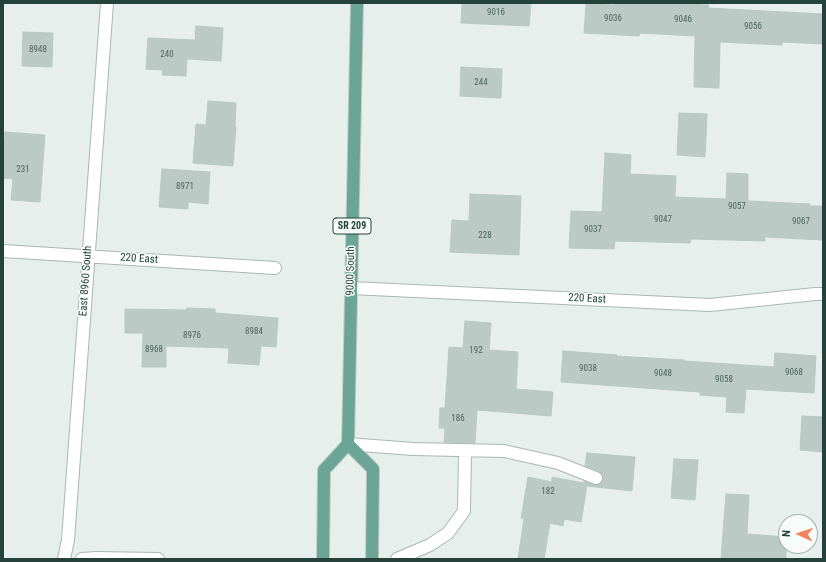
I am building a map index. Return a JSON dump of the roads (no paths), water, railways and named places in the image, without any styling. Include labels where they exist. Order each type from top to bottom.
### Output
[{"type":"main road","name":"9000 South","points":[[348,444],[357,3]]},
{"type":"main road","points":[[323,559],[324,470],[348,444],[373,469],[372,559]]},
{"type":"street","name":"East 8960 South","points":[[64,559],[68,540],[106,3]]},
{"type":"street","name":"220 East","points":[[3,251],[275,268]]},
{"type":"street","name":"220 East","points":[[351,288],[710,305],[823,294]]},
{"type":"street","points":[[348,444],[465,452],[504,452],[558,463],[596,478]]},
{"type":"street","points":[[397,559],[430,545],[448,533],[464,511],[465,452]]},
{"type":"street","points":[[82,559],[158,559]]}]
